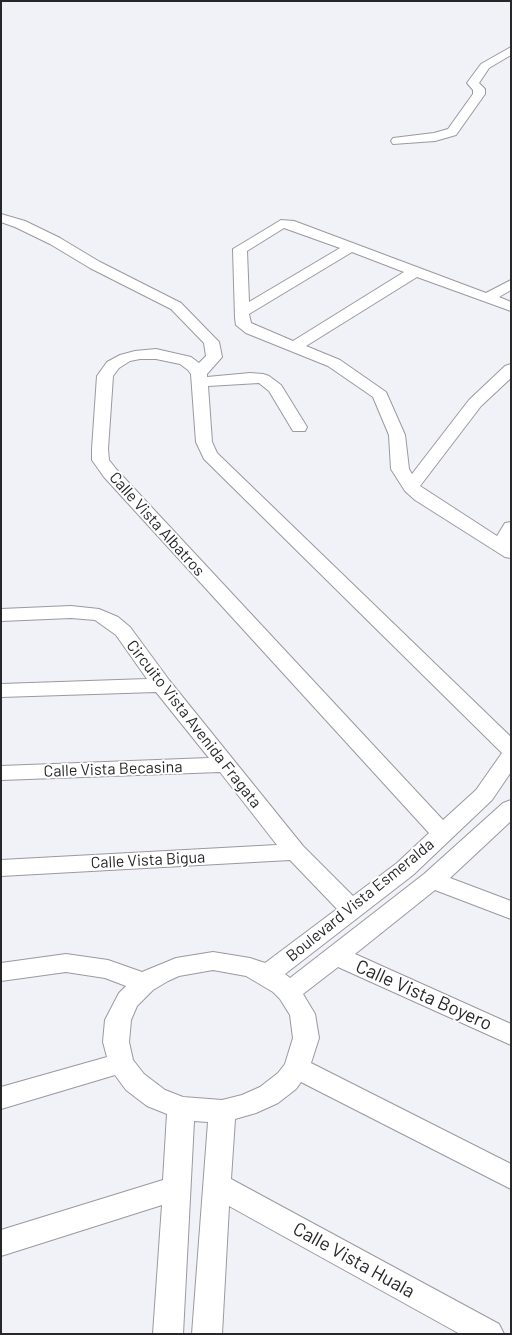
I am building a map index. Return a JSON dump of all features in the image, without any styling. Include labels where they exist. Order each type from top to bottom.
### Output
[{"type":"street","points":[[397,141],[435,138],[452,132],[479,94],[479,88],[473,83],[485,66],[511,50]]},
{"type":"street","points":[[1,218],[20,224],[55,241],[95,265],[176,306],[211,342],[214,357],[199,378],[204,442],[210,454],[511,750]]},
{"type":"street","points":[[511,307],[352,247],[285,224],[281,224],[244,244],[239,253],[244,325],[251,330],[334,363],[380,395],[397,435],[400,469],[411,487],[421,496],[505,549],[511,527]]},
{"type":"street","points":[[242,312],[352,247]]},
{"type":"street","points":[[294,347],[416,271]]},
{"type":"street","points":[[488,298],[511,284]]},
{"type":"street","name":"Calle Vista Albatros","points":[[199,378],[184,360],[156,354],[132,356],[113,365],[105,376],[101,460],[116,480],[443,834]]},
{"type":"street","points":[[411,487],[475,403],[511,369]]},
{"type":"street","points":[[199,378],[263,379],[275,388],[299,426]]},
{"type":"street","name":"Circuito Vista Avenida Fragata","points":[[1,615],[71,612],[99,615],[111,621],[123,631],[162,685],[295,852],[352,909]]},
{"type":"street","points":[[1,690],[162,685]]},
{"type":"street","name":"Boulevard Vista Esmeralda","points":[[267,975],[405,869],[484,795],[511,756]]},
{"type":"street","name":"Calle Vista Becasina","points":[[1,773],[225,765]]},
{"type":"street","name":"Boulevard Vista Esmeralda","points":[[288,992],[432,880],[511,808]]},
{"type":"street","name":"Calle Vista Bigua","points":[[1,868],[295,852]]},
{"type":"street","points":[[432,880],[511,910]]},
{"type":"street","name":"Calle Vista Boyero","points":[[336,956],[511,1035]]},
{"type":"street","points":[[204,962],[232,963],[250,967],[267,975],[288,992],[302,1014],[306,1038],[297,1068],[287,1081],[269,1095],[247,1105],[222,1111],[201,1111],[181,1108],[156,1098],[135,1082],[121,1063],[116,1042],[118,1020],[128,1000],[144,983],[176,967],[204,962]]},
{"type":"street","points":[[1,972],[66,963],[108,969],[144,983]]},
{"type":"street","points":[[1,1098],[121,1063]]},
{"type":"street","points":[[297,1068],[511,1177]]},
{"type":"street","points":[[168,1334],[181,1108]]},
{"type":"street","points":[[207,1334],[222,1111]]},
{"type":"street","name":"Calle Vista Huala","points":[[218,1186],[489,1334]]},
{"type":"street","points":[[1,1243],[176,1188]]}]
